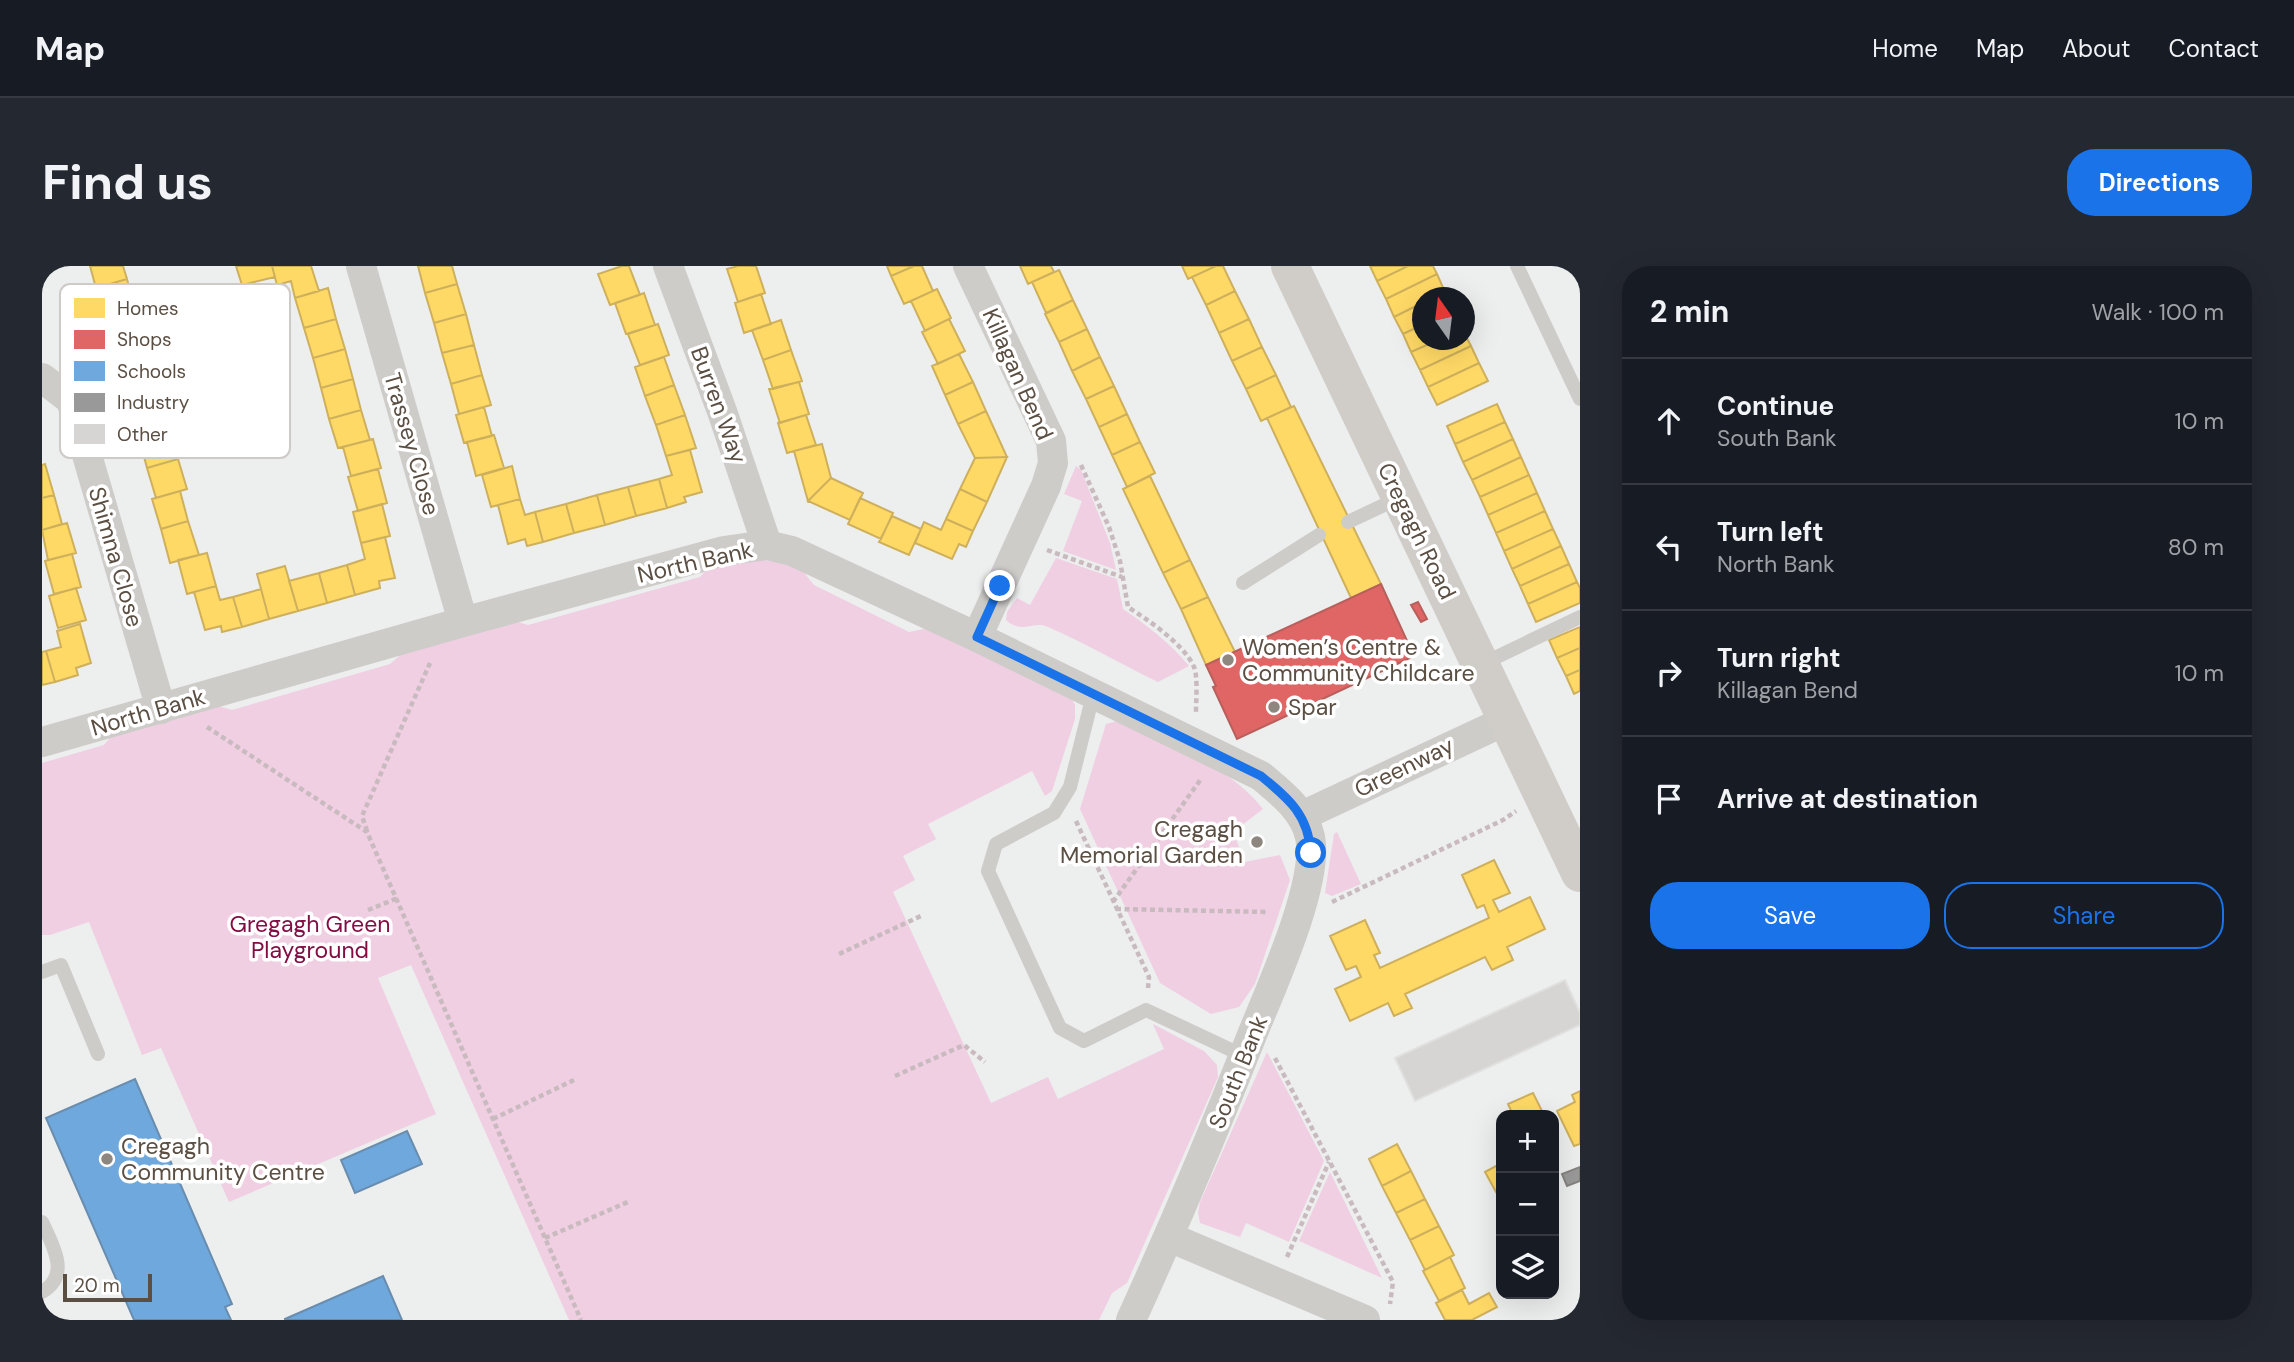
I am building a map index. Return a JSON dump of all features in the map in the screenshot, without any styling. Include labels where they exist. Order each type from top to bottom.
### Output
[{"type":"street","name":"Trassey Close","points":[[361,266],[452,625]]},
{"type":"street","name":"Burren Way","points":[[668,266],[723,414],[767,545]]},
{"type":"street","name":"Killagan Bend","points":[[968,266],[1051,441],[1053,463],[1046,486],[977,637]]},
{"type":"street","name":"Cregagh Road","points":[[1290,266],[1579,868]]},
{"type":"street","name":"Shimna Close","points":[[42,378],[60,392]]},
{"type":"street","name":"Shimna Close","points":[[88,458],[160,709]]},
{"type":"street","name":"North Bank","points":[[42,742],[724,551],[767,545],[792,551],[977,637],[1261,776],[1285,796],[1302,816]]},
{"type":"street","name":"Greenway","points":[[1302,816],[1507,720]]},
{"type":"street","name":"South Bank","points":[[1131,1320],[1169,1237],[1248,1046],[1308,883],[1310,836],[1302,816]]},
{"type":"street","points":[[1169,1237],[1276,1283],[1377,1314]]},
{"type":"lane","points":[[1517,266],[1580,399]]},
{"type":"lane","points":[[1349,522],[1401,497]]},
{"type":"lane","points":[[1242,583],[1319,535]]},
{"type":"lane","points":[[1481,664],[1580,617]]},
{"type":"lane","points":[[1093,695],[1070,787],[1065,797],[1054,813],[996,844],[988,871],[1060,1028],[1084,1041],[1146,1010],[1248,1046]]},
{"type":"lane","points":[[42,972],[61,965],[98,1054]]},
{"type":"lane","points":[[42,1222],[58,1265],[53,1284],[42,1292]]},
{"type":"path","points":[[1051,441],[1083,467],[1109,527],[1128,607],[1154,624],[1177,645],[1194,667],[1208,751],[1113,902]]},
{"type":"path","points":[[1021,540],[1122,577]]},
{"type":"path","points":[[452,625],[426,675],[362,816],[581,1320]]},
{"type":"path","points":[[160,709],[204,724],[367,832]]},
{"type":"path","points":[[1065,797],[1149,977],[1146,1010]]},
{"type":"path","points":[[368,910],[397,898]]},
{"type":"path","points":[[839,954],[923,915]]},
{"type":"path","points":[[895,1076],[964,1045],[985,1062]]},
{"type":"path","points":[[1248,1046],[1272,1053],[1393,1282],[1377,1314]]},
{"type":"path","points":[[493,1119],[575,1080]]},
{"type":"path","points":[[1276,1283],[1329,1161]]},
{"type":"path","points":[[545,1238],[630,1200]]},
{"type":"green space","points":[[1076,466],[1081,470],[1110,543],[1116,570],[1063,551],[1082,501],[1064,494]]},
{"type":"green space","name":"Gregagh Green Playground","points":[[733,556],[797,564],[814,585],[909,632],[933,627],[1069,693],[1075,705],[1075,719],[1052,791],[1045,796],[1032,771],[928,824],[936,839],[903,856],[915,880],[893,892],[991,1103],[1048,1077],[1058,1099],[1164,1049],[1153,1024],[1204,1051],[1217,1065],[1218,1077],[1127,1283],[1112,1293],[1099,1320],[569,1320],[411,965],[378,978],[436,1114],[229,1202],[161,1048],[142,1055],[89,922],[50,935],[42,935],[42,763],[104,745],[118,728],[208,703],[232,710],[390,664],[413,644],[505,618],[528,625],[700,577],[715,559]]},
{"type":"green space","points":[[1056,558],[1117,579],[1123,609],[1158,635],[1189,666],[1158,682],[1048,627],[1022,627],[1006,620],[1007,612],[1017,598],[1030,605]]},
{"type":"green space","points":[[1124,719],[1217,769],[1250,794],[1263,809],[1233,832],[1245,862],[1280,855],[1290,880],[1255,984],[1239,1007],[1211,1014],[1160,983],[1080,809],[1106,724]]},
{"type":"green space","points":[[1337,832],[1361,884],[1332,896],[1325,893],[1334,834]]},
{"type":"green space","points":[[1267,1052],[1324,1161],[1289,1242],[1246,1223],[1240,1237],[1200,1223],[1198,1213],[1200,1202]]},
{"type":"green space","points":[[1330,1172],[1382,1278],[1299,1241]]},
{"type":"building: Homes","points":[[90,266],[123,266],[127,279],[110,284],[95,284]]},
{"type":"building: Homes","points":[[236,266],[272,266],[275,277],[242,284]]},
{"type":"building: Homes","points":[[272,266],[311,266],[319,291],[295,298],[291,281],[277,284]]},
{"type":"building: Homes","points":[[418,266],[452,266],[457,284],[425,293]]},
{"type":"building: Homes","points":[[629,266],[640,295],[610,305],[598,274]]},
{"type":"building: Homes","points":[[756,266],[765,293],[738,302],[727,269]]},
{"type":"building: Homes","points":[[887,266],[914,266],[891,276]]},
{"type":"building: Homes","points":[[914,266],[922,266],[933,291],[904,304],[891,276]]},
{"type":"building: Homes","points":[[1020,266],[1051,266],[1054,272],[1028,284]]},
{"type":"building: Homes","points":[[1182,266],[1216,266],[1188,279]]},
{"type":"building: Homes","points":[[1216,266],[1223,266],[1235,291],[1206,305],[1192,277]]},
{"type":"building: Homes","points":[[1370,266],[1408,266],[1377,281]]},
{"type":"building: Homes","points":[[1408,266],[1433,266],[1437,274],[1386,299],[1377,281]]},
{"type":"building: Homes","points":[[1059,270],[1073,300],[1046,313],[1032,282]]},
{"type":"building: Homes","points":[[1437,274],[1443,287],[1412,287],[1412,308],[1394,317],[1386,299]]},
{"type":"building: Homes","points":[[127,279],[128,284],[110,284]]},
{"type":"building: Homes","points":[[457,284],[466,314],[434,323],[425,293]]},
{"type":"building: Homes","points":[[328,288],[336,319],[304,328],[295,298]]},
{"type":"building: Homes","points":[[937,289],[951,318],[925,331],[911,301]]},
{"type":"building: Homes","points":[[1235,291],[1249,319],[1219,333],[1206,305]]},
{"type":"building: Homes","points":[[644,293],[655,325],[626,334],[615,303]]},
{"type":"building: Homes","points":[[761,294],[771,324],[744,333],[735,303]]},
{"type":"building: Homes","points":[[1073,300],[1087,329],[1059,342],[1045,314]]},
{"type":"building: Homes","points":[[1412,308],[1412,330],[1403,334],[1394,317]]},
{"type":"building: Homes","points":[[466,314],[474,345],[442,353],[434,323]]},
{"type":"building: Homes","points":[[336,319],[345,349],[313,358],[304,328]]},
{"type":"building: Homes","points":[[949,319],[965,351],[938,364],[922,332]]},
{"type":"building: Homes","points":[[1249,319],[1262,347],[1232,361],[1219,333]]},
{"type":"building: Homes","points":[[781,320],[791,350],[763,360],[752,330]]},
{"type":"building: Homes","points":[[658,324],[669,355],[640,365],[628,334]]},
{"type":"building: Homes","points":[[1087,329],[1100,357],[1072,371],[1059,342]]},
{"type":"building: Homes","points":[[1412,330],[1412,350],[1416,350],[1411,352],[1403,334]]},
{"type":"building: Homes","points":[[474,345],[482,375],[451,384],[442,353]]},
{"type":"building: Homes","points":[[1262,347],[1276,375],[1246,389],[1232,361]]},
{"type":"building: Homes","points":[[345,349],[353,379],[321,388],[313,358]]},
{"type":"building: Homes","points":[[791,350],[802,381],[773,389],[763,360]]},
{"type":"building: Homes","points":[[1416,350],[1462,350],[1420,370],[1411,352]]},
{"type":"building: Homes","points":[[1462,350],[1473,350],[1479,363],[1428,387],[1420,370]]},
{"type":"building: Homes","points":[[959,354],[973,382],[945,395],[932,366]]},
{"type":"building: Homes","points":[[664,357],[674,385],[645,396],[635,367]]},
{"type":"building: Homes","points":[[1100,357],[1114,386],[1086,399],[1072,371]]},
{"type":"building: Homes","points":[[1479,363],[1488,381],[1437,405],[1428,387]]},
{"type":"building: Homes","points":[[482,375],[491,405],[459,414],[451,384]]},
{"type":"building: Homes","points":[[1276,375],[1291,407],[1261,421],[1246,389]]},
{"type":"building: Homes","points":[[353,379],[361,410],[329,419],[321,388]]},
{"type":"building: Homes","points":[[799,382],[809,414],[780,423],[769,389]]},
{"type":"building: Homes","points":[[973,382],[986,411],[958,424],[945,395]]},
{"type":"building: Homes","points":[[674,385],[685,415],[656,425],[645,396]]},
{"type":"building: Homes","points":[[1114,386],[1127,414],[1099,427],[1086,399]]},
{"type":"building: Homes","points":[[1497,404],[1505,422],[1455,444],[1447,426]]},
{"type":"building: Homes","points":[[1294,406],[1381,584],[1351,598],[1267,418]]},
{"type":"building: Homes","points":[[484,407],[492,436],[464,443],[456,415]]},
{"type":"building: Homes","points":[[361,410],[370,440],[338,448],[329,419]]},
{"type":"building: Homes","points":[[986,411],[1007,457],[975,458],[958,424]]},
{"type":"building: Homes","points":[[1127,414],[1140,442],[1112,455],[1099,427]]},
{"type":"building: Homes","points":[[685,415],[696,448],[666,456],[656,425]]},
{"type":"building: Homes","points":[[806,415],[816,445],[787,453],[778,423]]},
{"type":"building: Homes","points":[[1505,422],[1513,439],[1463,462],[1455,444]]},
{"type":"building: Homes","points":[[494,435],[504,468],[476,476],[467,442]]},
{"type":"building: Homes","points":[[373,439],[381,468],[351,476],[343,447]]},
{"type":"building: Homes","points":[[1513,439],[1521,457],[1472,480],[1463,462]]},
{"type":"building: Homes","points":[[1140,442],[1155,473],[1127,487],[1112,455]]},
{"type":"building: Homes","points":[[822,444],[831,478],[808,501],[794,451]]},
{"type":"building: Homes","points":[[690,450],[702,492],[684,497],[686,502],[667,508],[659,479],[672,475],[666,456]]},
{"type":"building: Homes","points":[[1007,457],[987,502],[960,489],[975,458]]},
{"type":"building: Homes","points":[[1521,457],[1529,475],[1480,497],[1472,480]]},
{"type":"building: Homes","points":[[144,458],[178,458],[178,459],[147,468]]},
{"type":"building: Homes","points":[[178,459],[187,489],[156,498],[147,468]]},
{"type":"building: Homes","points":[[45,464],[54,495],[42,498],[42,465]]},
{"type":"building: Homes","points":[[512,466],[520,499],[491,507],[482,475]]},
{"type":"building: Homes","points":[[378,469],[387,503],[358,511],[348,477]]},
{"type":"building: Homes","points":[[1529,475],[1537,493],[1488,515],[1480,497]]},
{"type":"building: Homes","points":[[1150,476],[1190,560],[1163,573],[1123,489]]},
{"type":"building: Homes","points":[[831,478],[863,493],[850,520],[808,501]]},
{"type":"building: Homes","points":[[659,479],[667,508],[636,516],[628,487]]},
{"type":"building: Homes","points":[[628,487],[636,516],[605,525],[597,495]]},
{"type":"building: Homes","points":[[960,489],[987,502],[973,531],[946,519]]},
{"type":"building: Homes","points":[[180,491],[188,521],[161,529],[152,499]]},
{"type":"building: Homes","points":[[1537,493],[1545,511],[1496,533],[1488,515]]},
{"type":"building: Homes","points":[[54,495],[62,524],[42,530],[42,498]]},
{"type":"building: Homes","points":[[597,495],[605,525],[574,533],[566,504]]},
{"type":"building: Homes","points":[[860,498],[893,513],[881,539],[848,524]]},
{"type":"building: Homes","points":[[520,499],[525,515],[535,512],[543,542],[527,546],[525,539],[508,544],[498,505]]},
{"type":"building: Homes","points":[[382,504],[390,536],[361,543],[353,512]]},
{"type":"building: Homes","points":[[566,504],[574,533],[543,542],[535,512]]},
{"type":"building: Homes","points":[[1545,511],[1553,529],[1504,551],[1496,533]]},
{"type":"building: Homes","points":[[892,516],[921,529],[909,555],[879,542]]},
{"type":"building: Homes","points":[[946,519],[973,531],[966,547],[959,544],[952,559],[915,543],[924,522],[941,530]]},
{"type":"building: Homes","points":[[188,521],[199,555],[170,563],[161,529]]},
{"type":"building: Homes","points":[[67,523],[76,553],[48,560],[42,530]]},
{"type":"building: Homes","points":[[1553,529],[1561,546],[1512,569],[1504,551]]},
{"type":"building: Homes","points":[[385,537],[395,578],[379,581],[380,588],[355,595],[347,565],[365,559],[361,543]]},
{"type":"building: Homes","points":[[1561,546],[1569,564],[1520,586],[1512,569]]},
{"type":"building: Homes","points":[[207,553],[216,586],[187,594],[178,560]]},
{"type":"building: Homes","points":[[72,554],[81,587],[54,594],[45,561]]},
{"type":"building: Homes","points":[[1190,560],[1208,597],[1181,609],[1163,573]]},
{"type":"building: Homes","points":[[1569,564],[1577,582],[1528,604],[1520,586]]},
{"type":"building: Homes","points":[[347,565],[355,595],[327,603],[319,573]]},
{"type":"building: Homes","points":[[285,566],[298,611],[269,619],[257,574]]},
{"type":"building: Homes","points":[[319,573],[327,603],[298,611],[289,581]]},
{"type":"building: Homes","points":[[1577,582],[1580,588],[1580,603],[1536,622],[1528,604]]},
{"type":"building: Homes","points":[[216,586],[220,600],[233,597],[242,627],[222,632],[221,626],[205,630],[194,592]]},
{"type":"building: Homes","points":[[76,588],[86,620],[58,628],[49,596]]},
{"type":"building: Homes","points":[[261,589],[269,619],[242,627],[233,597]]},
{"type":"building: Homes","points":[[1208,597],[1235,652],[1206,665],[1181,609]]},
{"type":"building: Homes","points":[[80,624],[91,663],[76,668],[78,675],[55,682],[46,651],[61,647],[57,631]]},
{"type":"building: Homes","points":[[1580,627],[1580,648],[1557,658],[1549,640]]},
{"type":"building: Homes","points":[[1580,648],[1580,670],[1566,676],[1557,658]]},
{"type":"building: Homes","points":[[46,651],[55,682],[42,685],[42,652]]},
{"type":"building: Homes","points":[[1580,670],[1580,691],[1574,694],[1566,676]]},
{"type":"building: Homes","points":[[1494,860],[1510,893],[1493,900],[1499,912],[1530,897],[1545,929],[1507,947],[1513,960],[1492,970],[1485,957],[1405,994],[1412,1008],[1394,1016],[1388,1003],[1350,1021],[1335,989],[1361,977],[1356,966],[1346,970],[1330,936],[1365,920],[1380,953],[1374,955],[1380,968],[1489,918],[1484,905],[1477,908],[1462,875]]},
{"type":"building: Homes","points":[[1580,1091],[1580,1144],[1574,1146],[1559,1115],[1559,1110],[1575,1102],[1572,1095]]},
{"type":"building: Homes","points":[[1533,1093],[1542,1110],[1511,1110],[1508,1104]]},
{"type":"building: Homes","points":[[1397,1144],[1411,1171],[1382,1186],[1369,1159]]},
{"type":"building: Homes","points":[[1496,1166],[1496,1192],[1485,1172]]},
{"type":"building: Homes","points":[[1411,1171],[1425,1199],[1396,1213],[1382,1186]]},
{"type":"building: Homes","points":[[1425,1199],[1439,1226],[1410,1240],[1396,1213]]},
{"type":"building: Homes","points":[[1439,1226],[1454,1255],[1425,1270],[1410,1240]]},
{"type":"building: Homes","points":[[1450,1257],[1465,1288],[1439,1301],[1423,1271]]},
{"type":"building: Homes","points":[[1462,1290],[1469,1304],[1489,1293],[1497,1307],[1472,1320],[1445,1320],[1436,1303]]},
{"type":"building: Shops","points":[[1381,584],[1414,656],[1237,739],[1206,665]]},
{"type":"building: Shops","points":[[1418,602],[1427,619],[1421,622],[1411,605]]},
{"type":"building: Schools","points":[[135,1079],[232,1304],[225,1307],[231,1320],[134,1320],[46,1118]]},
{"type":"building: Schools","points":[[407,1131],[422,1164],[355,1193],[341,1160]]},
{"type":"building: Schools","points":[[383,1276],[402,1320],[285,1320],[285,1319]]},
{"type":"building: Industry","points":[[1580,1167],[1580,1181],[1567,1186],[1562,1174]]},
{"type":"building: Other","points":[[1565,980],[1580,1013],[1580,1025],[1415,1101],[1395,1058]]},
{"type":"place","name":"Women’s Centre & Community Childcare","points":[[1228,660]]},
{"type":"place","name":"Spar","points":[[1274,707]]},
{"type":"place","name":"Cregagh Memorial Garden","points":[[1257,842]]},
{"type":"place","name":"Cregagh Community Centre","points":[[107,1159]]},
{"type":"route","points":[[1000,586],[977,637],[1261,776],[1285,796],[1302,816],[1310,836],[1311,853]]}]
